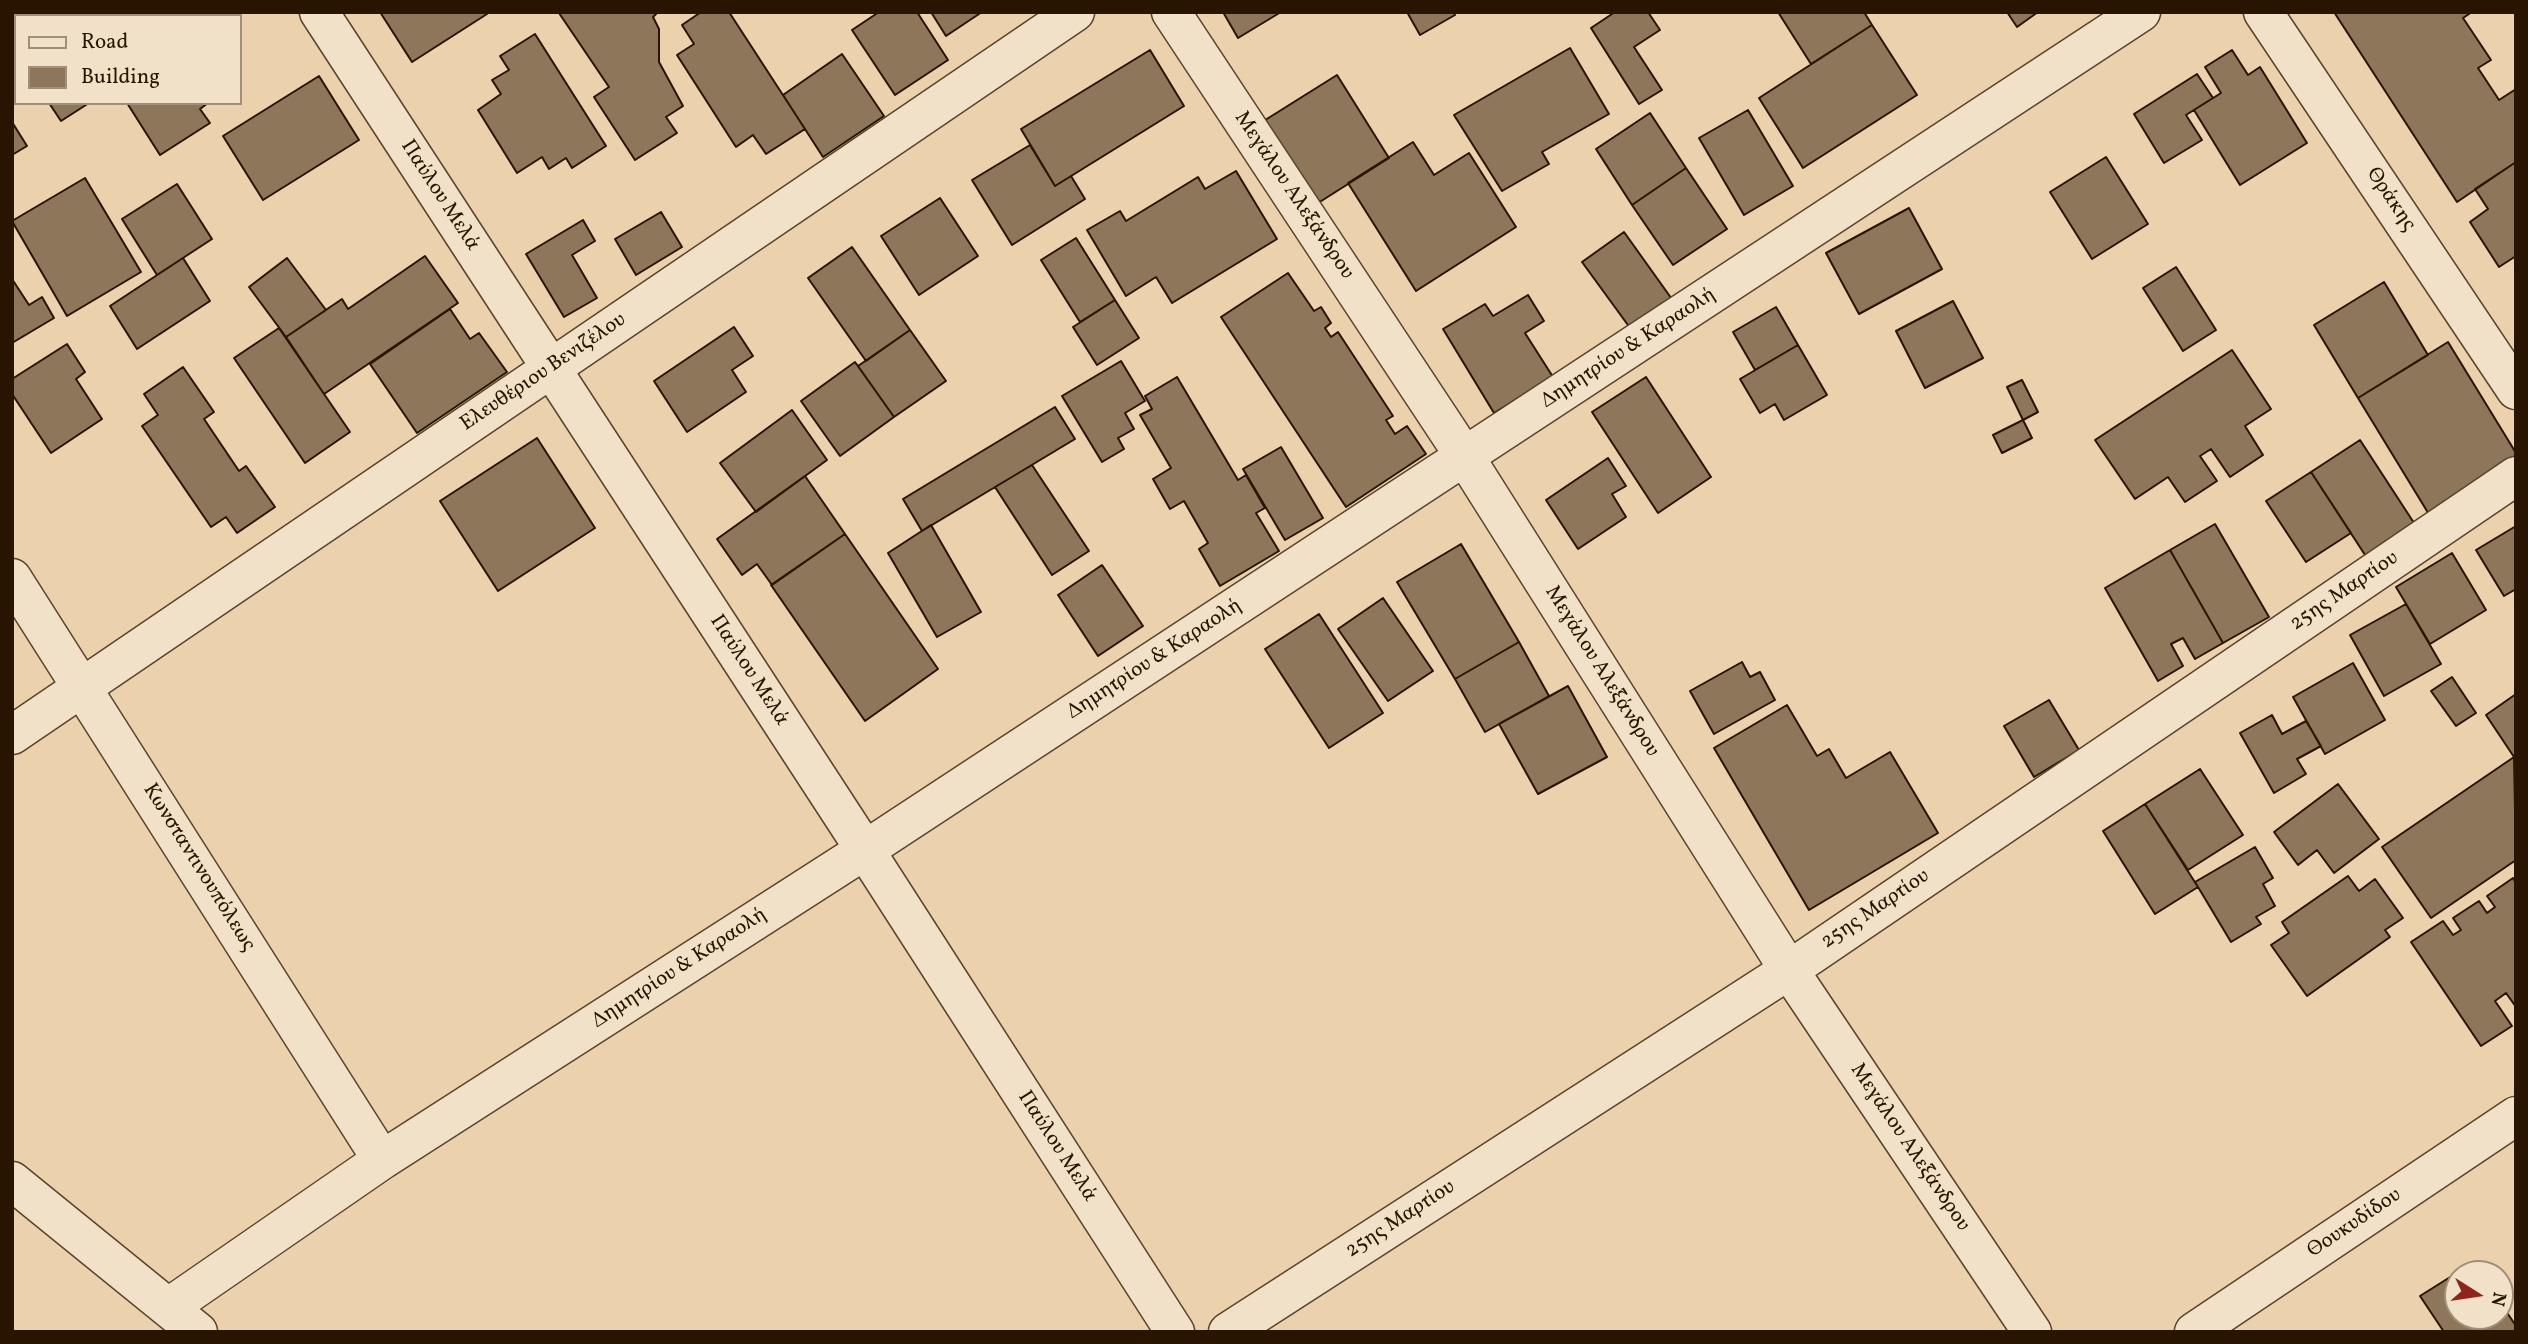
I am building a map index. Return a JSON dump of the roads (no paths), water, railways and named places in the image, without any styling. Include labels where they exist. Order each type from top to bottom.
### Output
[{"type":"street","name":"Παύλου Μελά","points":[[319,12],[865,850],[1175,1332]]},
{"type":"street","name":"Ελευθέριου Βενιζέλου","points":[[12,735],[1075,12]]},
{"type":"street","name":"Μεγάλου Αλεξάνδρου","points":[[1171,12],[1465,457],[1789,970],[2032,1332]]},
{"type":"street","name":"Δημητρίου & Καραολή","points":[[169,1307],[382,1160],[865,850],[2141,12]]},
{"type":"street","name":"Θράκης","points":[[2263,12],[2516,390]]},
{"type":"street","name":"25ης Μαρτίου","points":[[1228,1332],[1789,970],[2516,476]]},
{"type":"street","name":"Κωνσταντινουπόλεως","points":[[12,578],[382,1160]]},
{"type":"street","name":"Θουκυδίδου","points":[[2194,1332],[2516,1116]]},
{"type":"street","points":[[12,1181],[198,1332]]}]
